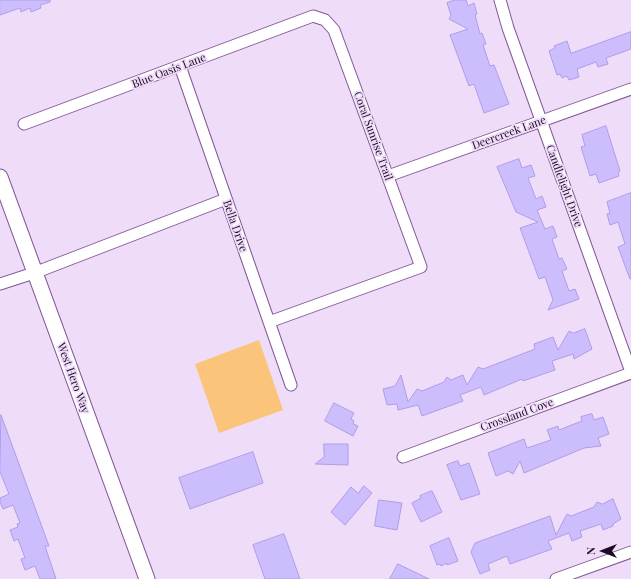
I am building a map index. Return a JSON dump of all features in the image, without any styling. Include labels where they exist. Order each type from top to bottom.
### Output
[{"type":"main road","name":"West Hero Way","points":[[0,177],[147,579]]},
{"type":"street","name":"Candlelight Drive","points":[[500,0],[508,28],[631,372]]},
{"type":"street","name":"Blue Oasis Lane","points":[[24,124],[314,16]]},
{"type":"street","name":"Coral Sunrise Trail","points":[[269,322],[421,267],[334,30],[324,20],[314,16]]},
{"type":"street","name":"Bella Drive","points":[[180,66],[290,385]]},
{"type":"street","name":"Deercreek Lane","points":[[388,176],[631,90]]},
{"type":"street","points":[[0,284],[34,273],[226,198]]},
{"type":"street","name":"Crossland Cove","points":[[403,457],[631,372]]},
{"type":"street","points":[[556,579],[631,552]]},
{"type":"shaded area","points":[[259,340],[283,410],[219,433],[195,364]]},
{"type":"building","points":[[0,0],[50,0],[50,2],[40,5],[41,8],[31,12],[30,8],[21,12],[20,8],[0,15]]},
{"type":"building","points":[[455,0],[466,0],[468,6],[474,3],[477,14],[475,15],[480,34],[482,33],[486,44],[483,45],[490,66],[494,65],[509,104],[484,113],[474,84],[469,86],[450,35],[468,29],[449,19],[451,15],[447,3]]},
{"type":"building","points":[[631,32],[631,49],[606,58],[608,64],[598,67],[596,62],[577,69],[579,77],[569,80],[567,76],[562,78],[560,74],[557,75],[549,51],[555,48],[554,46],[567,41],[571,53]]},
{"type":"building","points":[[606,126],[620,171],[618,172],[619,176],[599,183],[596,174],[590,176],[581,147],[585,146],[582,135]]},
{"type":"building","points":[[519,159],[522,168],[531,165],[535,176],[528,178],[536,199],[542,196],[546,207],[537,210],[545,229],[553,226],[557,237],[552,239],[559,259],[562,258],[567,269],[562,271],[569,291],[575,289],[579,299],[548,310],[553,300],[545,277],[539,279],[520,228],[538,222],[516,212],[497,167]]},
{"type":"building","points":[[631,193],[630,279],[618,247],[625,244],[618,222],[610,225],[607,214],[610,213],[607,202]]},
{"type":"building","points":[[585,329],[592,349],[574,359],[573,354],[552,361],[555,370],[523,381],[522,379],[484,395],[481,387],[460,395],[463,401],[422,416],[418,405],[398,410],[397,404],[387,405],[383,389],[395,386],[401,375],[408,402],[417,389],[422,391],[444,382],[447,377],[451,380],[463,375],[467,385],[478,367],[483,369],[535,349],[534,344],[553,337],[558,350],[569,331],[573,333]]},
{"type":"building","points":[[334,403],[354,413],[351,419],[354,421],[353,424],[358,426],[353,436],[325,421]]},
{"type":"building","points":[[592,414],[594,420],[603,417],[609,434],[598,438],[601,446],[584,448],[524,473],[520,461],[513,474],[508,471],[496,476],[488,453],[524,439],[527,448],[551,440],[547,430],[558,426],[559,430],[582,421],[581,417]]},
{"type":"building","points":[[1,415],[49,546],[45,546],[56,579],[40,579],[35,566],[25,570],[21,559],[25,558],[18,539],[14,541],[10,530],[18,527],[17,524],[20,523],[13,505],[3,509],[0,502],[0,498],[9,494],[0,472]]},
{"type":"building","points":[[324,444],[348,444],[348,465],[315,464],[324,457]]},
{"type":"building","points":[[253,452],[263,483],[190,509],[179,478]]},
{"type":"building","points":[[458,461],[460,466],[469,463],[480,494],[461,500],[447,465]]},
{"type":"building","points":[[364,486],[372,493],[345,525],[331,512],[351,487],[358,493]]},
{"type":"building","points":[[432,491],[442,512],[421,522],[412,503],[421,498],[420,496]]},
{"type":"building","points":[[613,499],[621,519],[613,524],[613,526],[603,530],[601,524],[580,531],[582,537],[572,541],[569,533],[548,541],[552,549],[510,564],[507,556],[488,564],[490,570],[480,574],[471,552],[475,543],[550,516],[556,535],[567,514],[571,516],[594,507],[597,502],[602,504]]},
{"type":"building","points":[[379,500],[402,503],[397,530],[375,526]]},
{"type":"building","points":[[284,534],[300,579],[265,579],[253,545]]},
{"type":"building","points":[[449,538],[458,561],[447,565],[447,563],[441,566],[440,564],[437,565],[430,546]]},
{"type":"building","points":[[398,564],[429,579],[390,579]]}]
